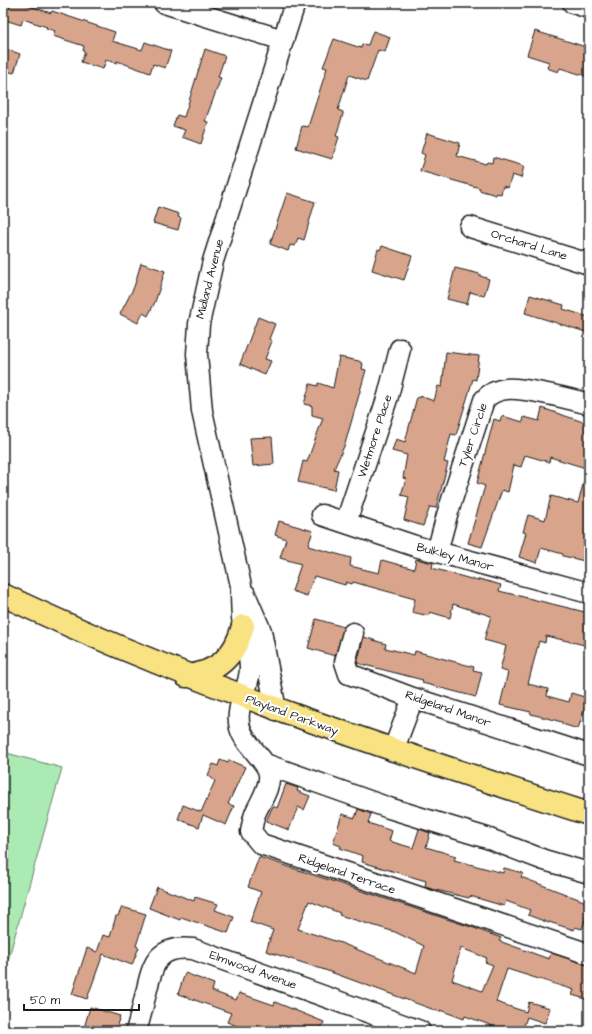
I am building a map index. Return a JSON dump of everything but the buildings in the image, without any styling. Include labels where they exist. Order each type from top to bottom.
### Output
[{"type":"main road","name":"Playland Parkway","points":[[3,595],[88,634],[186,676],[276,710],[393,751],[589,814]]},
{"type":"main road","points":[[186,676],[200,675],[211,671],[220,664],[239,640],[243,626]]},
{"type":"street","points":[[164,3],[283,40]]},
{"type":"street","name":"Midland Avenue","points":[[242,697],[249,679],[250,668],[243,626],[241,586],[202,411],[197,354],[199,324],[213,260],[295,3]]},
{"type":"street","points":[[573,3],[589,8]]},
{"type":"street","name":"Orchard Lane","points":[[470,227],[589,264]]},
{"type":"street","name":"Wetmore Place","points":[[346,522],[388,396],[400,349]]},
{"type":"street","name":"Tyler Circle","points":[[438,552],[447,515],[484,400],[489,395],[497,390],[515,389],[589,404]]},
{"type":"street","name":"Bulkley Manor","points":[[322,515],[346,522],[392,540],[589,592]]},
{"type":"street","name":"Midland Avenue","points":[[241,586],[261,631],[276,710]]},
{"type":"street","name":"Ridgeland Manor","points":[[353,632],[345,662],[349,674],[413,698],[589,755]]},
{"type":"street","points":[[242,697],[239,712],[240,727],[245,741],[265,764],[388,808],[487,838],[544,860],[589,873]]},
{"type":"street","points":[[393,751],[413,698]]},
{"type":"street","name":"Ridgeland Terrace","points":[[265,764],[269,773],[269,781],[255,814],[251,832],[260,844],[589,954]]},
{"type":"street","name":"Elmwood Avenue","points":[[136,1031],[154,962],[170,950],[180,947],[193,949],[420,1031]]},
{"type":"green space","points":[[3,752],[62,768],[3,978]]}]
